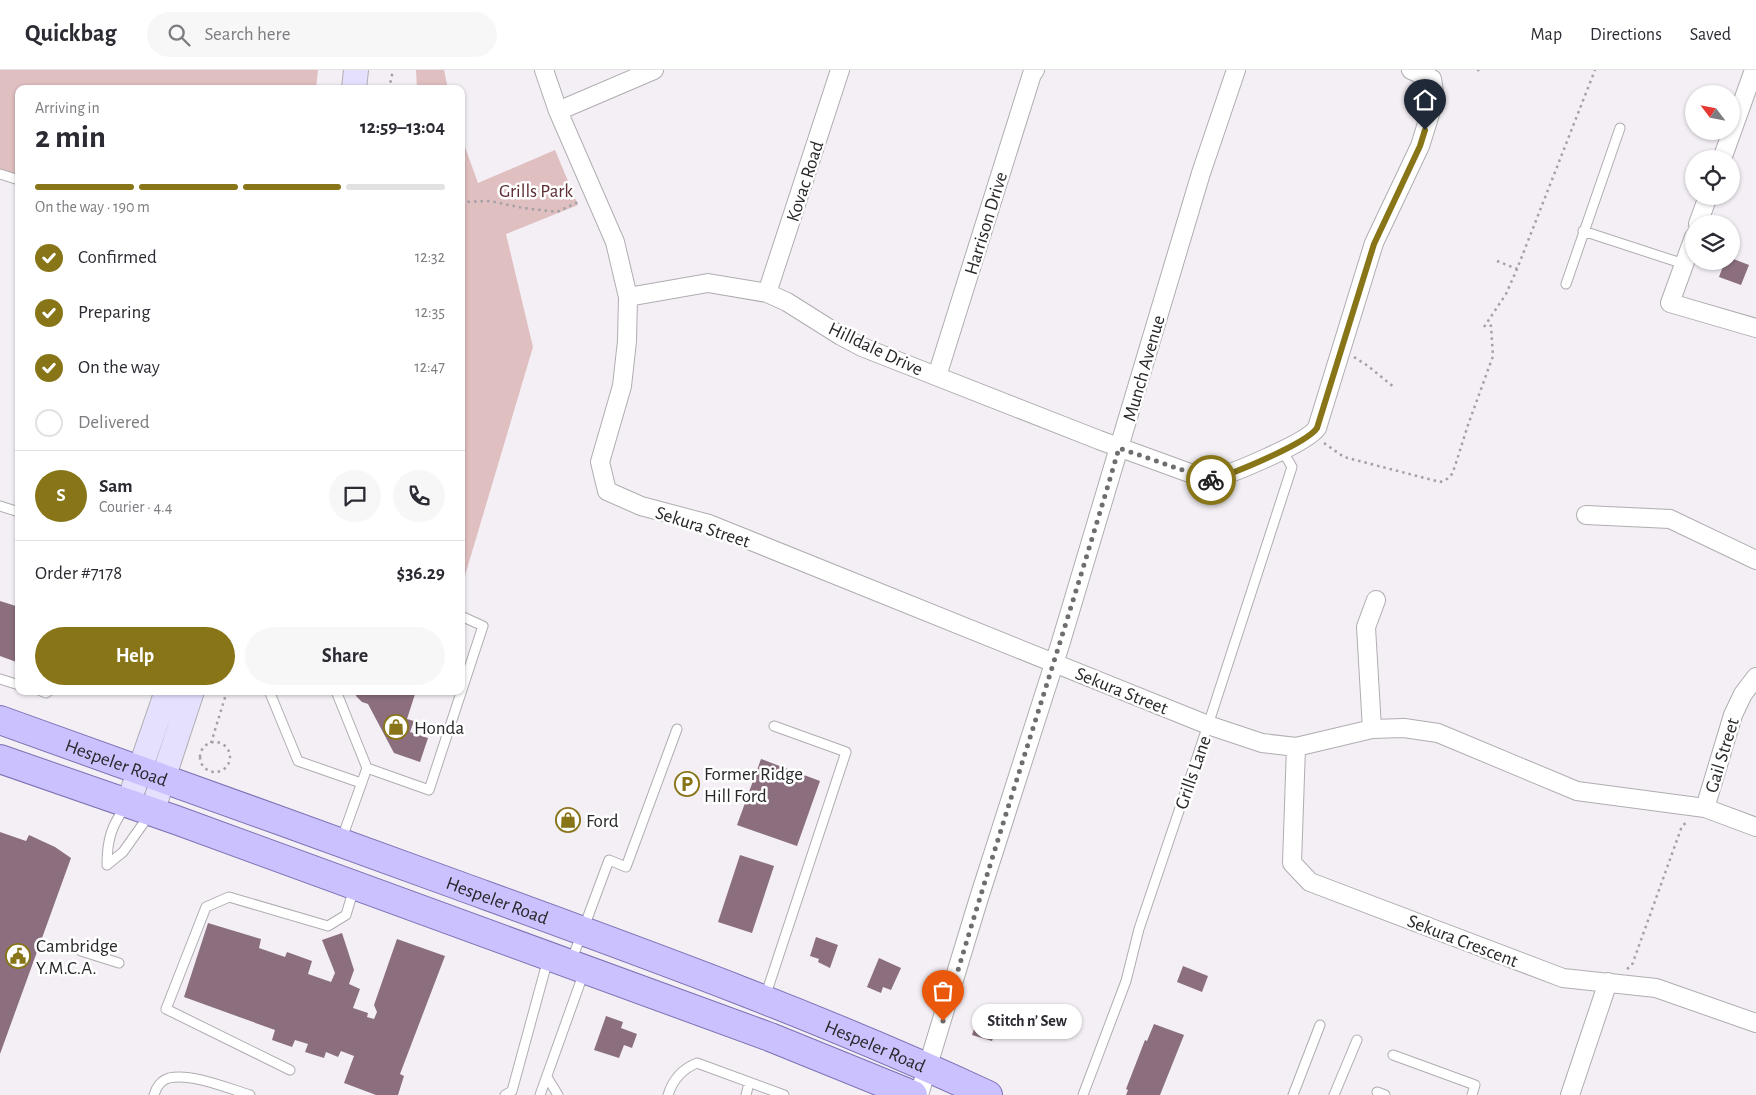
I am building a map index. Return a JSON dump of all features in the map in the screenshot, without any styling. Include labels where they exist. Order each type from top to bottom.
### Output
[{"type":"main road","points":[[354,85],[356,70]]},
{"type":"main road","points":[[152,774],[166,695]]},
{"type":"main road","points":[[140,808],[152,774],[190,695]]},
{"type":"main road","name":"Hespeler Road","points":[[0,720],[582,930],[764,1000],[928,1067],[988,1095]]},
{"type":"main road","name":"Hespeler Road","points":[[0,759],[770,1037],[913,1095]]},
{"type":"street","name":"Sekura Street","points":[[544,70],[558,111],[615,242],[628,297],[627,341],[622,386],[600,462],[607,492],[641,506],[710,524],[1208,725]]},
{"type":"street","points":[[558,111],[654,70]]},
{"type":"street","name":"Kovac Road","points":[[768,292],[840,70]]},
{"type":"street","name":"Harrison Drive","points":[[937,376],[1032,74],[1035,70]]},
{"type":"street","name":"Munch Avenue","points":[[919,1095],[1054,662],[1201,173],[1236,70]]},
{"type":"street","points":[[1313,434],[1317,428],[1374,244],[1420,146],[1435,98],[1432,79],[1411,70]]},
{"type":"street","points":[[1725,150],[1754,70]]},
{"type":"street","points":[[1684,264],[1670,303],[1756,328]]},
{"type":"street","name":"Hilldale Drive","points":[[628,297],[708,283],[768,292],[862,346],[1119,448],[1209,480],[1225,476],[1313,434]]},
{"type":"street","points":[[1586,515],[1670,520],[1756,560]]},
{"type":"street","points":[[1372,729],[1366,627],[1376,600]]},
{"type":"street","name":"Gail Street","points":[[1704,808],[1732,715],[1743,694],[1756,677]]},
{"type":"street","points":[[1208,725],[1262,742],[1296,747],[1372,729],[1404,728],[1438,733],[1577,791],[1704,808],[1756,827]]},
{"type":"street","name":"Sekura Crescent","points":[[1296,747],[1292,863],[1310,882],[1563,978],[1656,988],[1756,1023]]},
{"type":"street","points":[[1570,1095],[1608,982]]},
{"type":"lane","points":[[1566,284],[1620,128]]},
{"type":"lane","points":[[0,174],[15,179]]},
{"type":"lane","points":[[1583,231],[1684,264]]},
{"type":"lane","name":"Grills Lane","points":[[1083,1095],[1126,980],[1139,929],[1292,467],[1282,450]]},
{"type":"lane","points":[[0,506],[15,511]]},
{"type":"lane","points":[[465,618],[482,626],[465,679]]},
{"type":"lane","points":[[0,679],[15,683]]},
{"type":"lane","points":[[270,695],[298,761],[361,783]]},
{"type":"lane","points":[[338,695],[367,768],[340,842]]},
{"type":"lane","points":[[367,768],[429,790],[460,695]]},
{"type":"lane","points":[[764,1000],[846,752],[774,726]]},
{"type":"lane","points":[[505,1095],[512,1091],[568,964],[609,860],[626,867],[677,729]]},
{"type":"lane","points":[[140,808],[124,852],[107,865],[107,844],[116,819],[140,808]]},
{"type":"lane","points":[[290,1070],[166,1009],[206,907],[229,897],[328,926],[346,914],[355,886]]},
{"type":"lane","points":[[81,950],[119,963]]},
{"type":"lane","points":[[540,1095],[547,1078],[568,964]]},
{"type":"lane","points":[[1293,1095],[1320,1025]]},
{"type":"lane","points":[[1334,1095],[1357,1040]]},
{"type":"lane","points":[[1393,1055],[1476,1086],[1472,1095]]},
{"type":"lane","points":[[668,1095],[671,1085],[684,1069],[697,1063],[773,1093],[784,1095]]},
{"type":"lane","points":[[154,1095],[157,1087],[167,1079],[188,1077],[250,1095]]},
{"type":"lane","points":[[547,1078],[558,1095]]},
{"type":"lane","points":[[746,1095],[749,1083]]},
{"type":"path","points":[[390,85],[393,70]]},
{"type":"path","points":[[1484,327],[1506,294],[1517,269],[1595,70]]},
{"type":"path","points":[[465,202],[490,201],[523,208],[557,212],[578,202]]},
{"type":"path","points":[[1497,261],[1517,269]]},
{"type":"path","points":[[1313,434],[1344,457],[1440,482],[1446,480],[1456,466],[1492,356],[1492,326],[1488,321]]},
{"type":"path","points":[[1341,352],[1368,366],[1395,388]]},
{"type":"path","points":[[210,743],[220,744],[227,749],[229,758],[226,767],[217,772],[212,772],[204,767],[198,759],[203,748],[210,743],[226,695]]},
{"type":"path","points":[[1608,982],[1632,965],[1682,826],[1704,808]]},
{"type":"green space","points":[[0,70],[318,70],[316,85],[15,85],[15,175],[0,170]]},
{"type":"green space","points":[[416,70],[444,70],[447,85],[417,85]]},
{"type":"green space","name":"Grills Park","points":[[465,147],[478,183],[555,150],[578,205],[506,234],[533,347],[465,576]]},
{"type":"building","points":[[1740,262],[1749,265],[1741,285],[1719,277],[1722,270],[1740,270]]},
{"type":"building","points":[[0,601],[15,606],[15,662],[0,656]]},
{"type":"building","name":"Honda","points":[[415,695],[407,719],[414,721],[410,732],[428,738],[420,762],[394,753],[368,704],[362,702],[356,696]]},
{"type":"building","points":[[761,759],[820,781],[797,846],[737,825]]},
{"type":"building","name":"Cambridge Y.M.C.A.","points":[[0,832],[26,841],[29,835],[55,847],[71,858],[0,1054]]},
{"type":"building","points":[[740,855],[774,866],[752,933],[718,922]]},
{"type":"building","points":[[208,923],[261,939],[259,948],[285,957],[287,952],[312,961],[308,974],[331,982],[335,973],[322,940],[342,933],[354,970],[349,984],[360,989],[353,1008],[368,1013],[367,1017],[374,1019],[377,1012],[374,1005],[397,939],[445,956],[400,1074],[404,1076],[398,1095],[376,1095],[344,1083],[354,1056],[341,1051],[338,1057],[326,1052],[324,1058],[305,1052],[308,1044],[295,1040],[292,1047],[272,1040],[275,1030],[184,997]]},
{"type":"building","points":[[816,937],[838,945],[830,968],[818,962],[819,959],[810,956]]},
{"type":"building","points":[[879,958],[901,968],[891,990],[883,987],[881,993],[867,987]]},
{"type":"building","points":[[1183,966],[1208,976],[1202,992],[1177,982]]},
{"type":"building","points":[[979,1014],[999,1021],[992,1041],[972,1035]]},
{"type":"building","points":[[606,1016],[623,1022],[621,1028],[637,1034],[632,1048],[624,1045],[619,1058],[594,1050]]},
{"type":"building","points":[[1154,1024],[1184,1035],[1160,1095],[1126,1095],[1128,1090],[1126,1089],[1145,1040],[1147,1041]]},
{"type":"way so far","points":[[943,1021],[978,902],[1060,646],[1119,448],[1211,480]]},
{"type":"place","name":"Honda","points":[[396,727]]},
{"type":"place","name":"Former Ridge Hill Ford","points":[[687,784]]},
{"type":"place","name":"Ford","points":[[568,820]]},
{"type":"place","name":"Cambridge Y.M.C.A.","points":[[18,956]]},
{"type":"place","name":"Stitch n’ Sew","points":[[943,1021]]},
{"type":"route","points":[[1211,480],[1225,476],[1284,450],[1313,434],[1317,428],[1374,244],[1420,146],[1425,130]]}]
